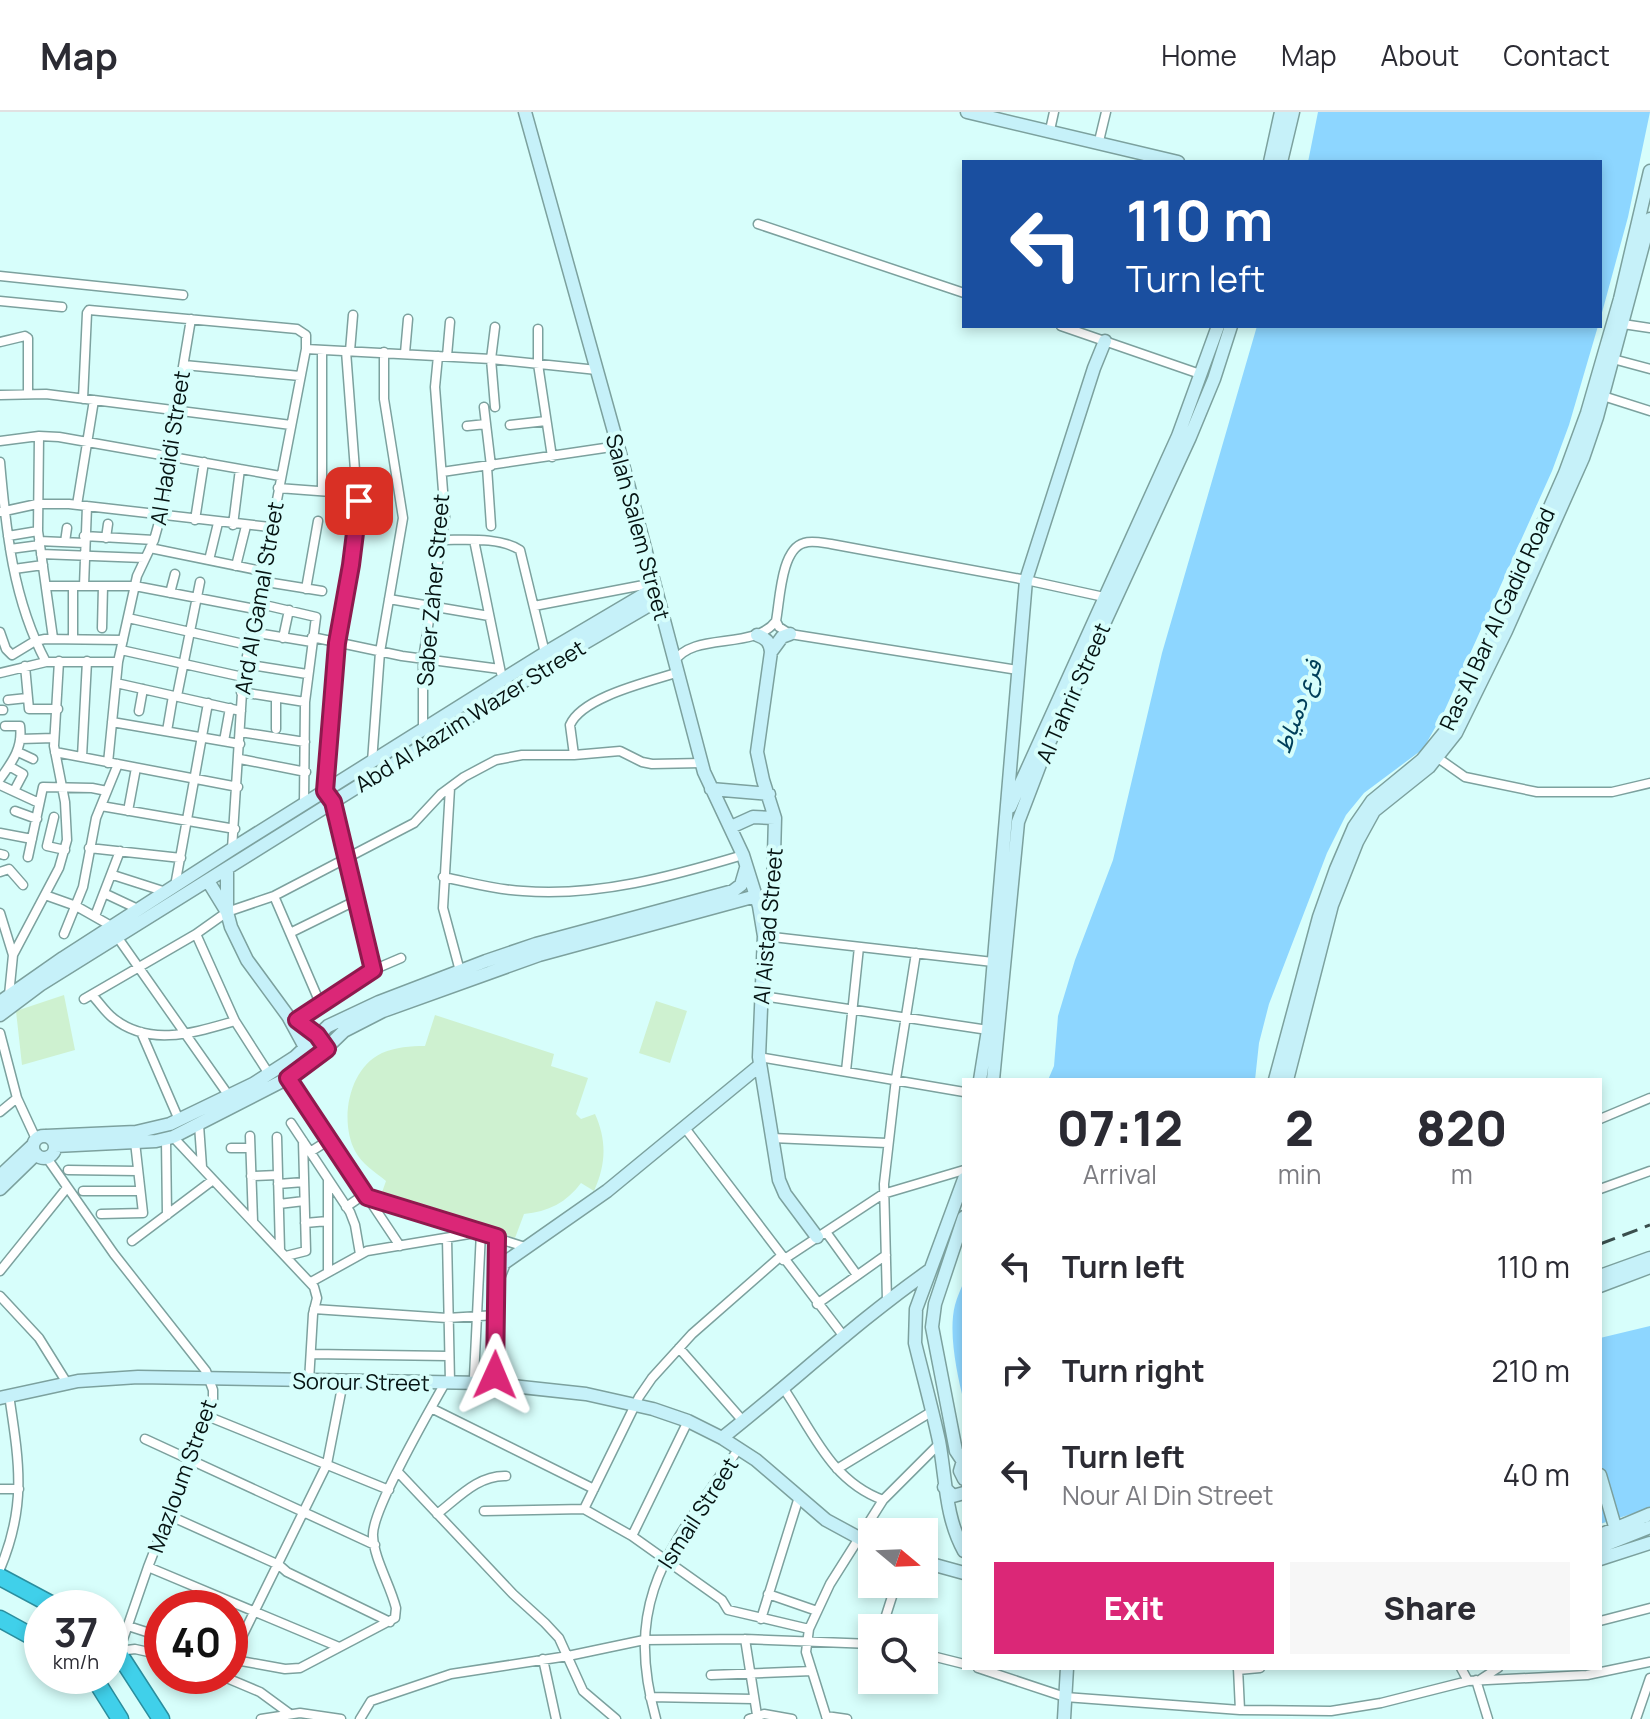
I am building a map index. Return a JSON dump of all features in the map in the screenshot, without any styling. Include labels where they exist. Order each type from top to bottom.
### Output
[{"type":"highway","points":[[0,1577],[24,1590]]},
{"type":"highway","points":[[0,1619],[24,1632]]},
{"type":"highway","points":[[128,1667],[161,1719]]},
{"type":"highway","points":[[104,1694],[120,1719]]},
{"type":"street","name":"Salah Salem Street","points":[[525,112],[618,446],[674,668],[711,789],[744,860],[756,896],[764,936]]},
{"type":"street","points":[[967,112],[999,116],[1170,160]]},
{"type":"street","points":[[1050,130],[1054,112]]},
{"type":"street","points":[[1099,141],[1106,112]]},
{"type":"street","points":[[1270,160],[1281,112]]},
{"type":"street","points":[[1281,160],[1293,112]]},
{"type":"street","name":"Ras Al Bar Al Gadid Road","points":[[1276,1078],[1337,889],[1368,821],[1383,802],[1438,758],[1461,724],[1502,628],[1587,413],[1629,268],[1650,171]]},
{"type":"street","name":"Ras Al Bar Al Gadid Road","points":[[1287,1078],[1330,885],[1359,818],[1372,801],[1422,760],[1442,737],[1502,628],[1576,478],[1645,261],[1650,219]]},
{"type":"street","points":[[758,224],[962,292]]},
{"type":"street","points":[[0,276],[183,295]]},
{"type":"street","points":[[0,301],[62,307]]},
{"type":"street","points":[[83,399],[89,310],[297,329],[306,335],[306,349],[491,359],[597,370]]},
{"type":"street","points":[[353,315],[348,351],[358,510],[337,643],[329,796],[347,857],[373,970]]},
{"type":"street","name":"Al Hadidi Street","points":[[64,934],[83,887],[89,848],[113,763],[112,722],[118,662],[135,586],[161,515],[191,319]]},
{"type":"street","points":[[405,353],[408,319]]},
{"type":"street","name":"Saber Zaher Street","points":[[423,730],[423,659],[445,517],[435,387],[450,322]]},
{"type":"street","points":[[1623,324],[1650,328]]},
{"type":"street","points":[[495,327],[491,359],[495,407]]},
{"type":"street","points":[[1067,328],[1200,374]]},
{"type":"street","points":[[538,329],[538,364],[552,457]]},
{"type":"street","name":"Al Tahrir Street","points":[[1006,814],[1178,436],[1200,374],[1219,335]]},
{"type":"street","name":"Al Tahrir Street","points":[[993,1078],[1018,822],[1044,754],[1190,437],[1219,335]]},
{"type":"street","points":[[0,342],[25,336],[28,338],[28,393]]},
{"type":"street","name":"Al Tahrir Street","points":[[980,1078],[988,1030],[1026,580],[1103,340]]},
{"type":"street","name":"Ard Al Gamal Street","points":[[232,849],[243,677],[306,349]]},
{"type":"street","points":[[322,350],[322,491]]},
{"type":"street","points":[[372,762],[380,652],[403,518],[384,399],[384,352]]},
{"type":"street","points":[[1613,359],[1650,369]]},
{"type":"street","points":[[184,365],[300,376]]},
{"type":"street","points":[[0,395],[28,393],[291,425]]},
{"type":"street","points":[[1603,396],[1650,411]]},
{"type":"street","points":[[77,505],[94,400]]},
{"type":"street","points":[[484,407],[491,526]]},
{"type":"street","points":[[510,425],[546,421]]},
{"type":"street","points":[[467,426],[486,424]]},
{"type":"street","points":[[39,436],[38,531],[53,638]]},
{"type":"street","points":[[0,441],[39,436],[88,442],[280,476]]},
{"type":"street","points":[[442,472],[618,446]]},
{"type":"street","points":[[0,462],[2,512],[22,605],[46,662]]},
{"type":"street","points":[[195,520],[204,462]]},
{"type":"street","points":[[233,525],[240,469]]},
{"type":"street","points":[[278,488],[358,494]]},
{"type":"street","points":[[2,512],[37,504],[77,505],[270,527]]},
{"type":"street","points":[[84,586],[87,506]]},
{"type":"street","points":[[306,589],[318,521]]},
{"type":"street","points":[[209,560],[218,523]]},
{"type":"street","points":[[106,538],[108,524]]},
{"type":"street","points":[[236,566],[246,526]]},
{"type":"street","points":[[65,542],[67,528]]},
{"type":"street","points":[[8,536],[38,531]]},
{"type":"street","points":[[10,549],[106,538],[152,544],[322,591]]},
{"type":"street","points":[[443,540],[474,540],[512,545],[520,550],[545,653]]},
{"type":"street","points":[[251,632],[337,643],[501,675],[474,540]]},
{"type":"street","points":[[574,755],[570,725],[581,711],[674,668],[684,650],[765,632],[776,621],[787,561],[793,550],[803,543],[831,544],[1104,597]]},
{"type":"street","points":[[40,547],[83,555],[144,558]]},
{"type":"street","points":[[14,569],[43,565]]},
{"type":"street","points":[[170,593],[175,574]]},
{"type":"street","points":[[167,731],[200,582]]},
{"type":"street","points":[[46,586],[135,586],[315,615],[305,702],[304,804]]},
{"type":"street","points":[[73,586],[73,639]]},
{"type":"street","points":[[102,628],[103,586]]},
{"type":"street","points":[[534,606],[656,590]]},
{"type":"street","name":"Abd Al Aazim Wazer Street","points":[[490,696],[501,675],[656,590]]},
{"type":"street","name":"Abd Al Aazim Wazer Street","points":[[7,1002],[115,932],[227,869],[329,796],[490,696],[552,662],[656,590]]},
{"type":"street","points":[[389,599],[489,616]]},
{"type":"street","points":[[283,638],[289,610]]},
{"type":"street","points":[[128,618],[248,645]]},
{"type":"street","points":[[776,621],[790,634],[1018,670]]},
{"type":"street","points":[[0,632],[8,653],[16,654],[35,641],[53,638],[123,640]]},
{"type":"street","points":[[771,652],[775,644],[790,634]]},
{"type":"street","points":[[757,635],[770,644],[771,652]]},
{"type":"street","points":[[668,641],[692,648]]},
{"type":"street","points":[[121,650],[243,677]]},
{"type":"street","name":"Al Aistad Street","points":[[771,652],[757,752],[775,818],[773,892],[764,936],[759,1062],[779,1180],[785,1194],[821,1234]]},
{"type":"street","points":[[7,1002],[13,955],[59,868],[65,850],[67,826],[54,738],[59,661]]},
{"type":"street","points":[[82,757],[87,661]]},
{"type":"street","points":[[0,673],[46,662],[118,662]]},
{"type":"street","points":[[245,664],[307,674]]},
{"type":"street","points":[[25,666],[30,709],[58,709]]},
{"type":"street","points":[[116,683],[241,711]]},
{"type":"street","points":[[139,711],[143,689]]},
{"type":"street","points":[[241,692],[305,702]]},
{"type":"street","points":[[8,700],[27,698]]},
{"type":"street","points":[[276,698],[276,729]]},
{"type":"street","points":[[113,875],[170,889],[181,858],[208,703]]},
{"type":"street","name":"Abd Al Aazim Wazer Street","points":[[342,788],[372,762],[423,730],[474,706]]},
{"type":"street","points":[[224,741],[230,708]]},
{"type":"street","points":[[112,722],[240,744]]},
{"type":"street","points":[[5,726],[20,726],[20,739],[18,752],[0,782],[39,803]]},
{"type":"street","points":[[240,732],[305,742]]},
{"type":"street","points":[[20,739],[54,738]]},
{"type":"street","points":[[235,1021],[185,1035],[164,1036],[141,1032],[114,1019],[88,997],[196,934],[227,912],[274,896],[414,823],[434,801],[464,777],[507,757],[620,751],[652,764],[702,763]]},
{"type":"street","points":[[18,752],[33,759]]},
{"type":"street","points":[[55,752],[238,787]]},
{"type":"street","points":[[128,811],[141,768],[148,756]]},
{"type":"street","points":[[1438,758],[1465,777],[1537,792],[1612,792],[1650,783]]},
{"type":"street","points":[[240,759],[306,772]]},
{"type":"street","points":[[9,766],[23,774],[14,791]]},
{"type":"street","points":[[28,857],[43,787],[107,791]]},
{"type":"street","points":[[450,788],[443,908],[460,971]]},
{"type":"street","points":[[711,789],[769,794]]},
{"type":"street","name":"Abd Al Aazim Wazer Street","points":[[115,932],[140,910],[232,849],[304,804],[329,796]]},
{"type":"street","points":[[101,806],[235,829]]},
{"type":"street","points":[[15,811],[37,819]]},
{"type":"street","points":[[54,817],[47,846],[65,850]]},
{"type":"street","points":[[731,827],[753,817],[775,818]]},
{"type":"street","points":[[0,833],[32,839]]},
{"type":"street","points":[[89,848],[181,858]]},
{"type":"street","points":[[95,916],[120,851]]},
{"type":"street","points":[[0,1176],[42,1146],[136,1132],[176,1122],[269,1074],[328,1026],[379,1002],[536,944],[733,891],[741,885],[744,860],[678,875],[559,891],[522,891],[443,877]]},
{"type":"street","points":[[0,872],[9,869],[23,885]]},
{"type":"street","points":[[227,869],[227,912]]},
{"type":"street","points":[[208,881],[227,912],[247,960],[292,1018],[304,1048],[315,1059]]},
{"type":"street","points":[[106,894],[140,910]]},
{"type":"street","points":[[45,895],[95,916],[115,932],[229,1096]]},
{"type":"street","points":[[274,896],[320,1003]]},
{"type":"street","points":[[0,1189],[42,1146],[170,1139],[288,1078],[352,1026],[383,1011],[475,976],[596,939],[756,896]]},
{"type":"street","points":[[290,933],[357,900]]},
{"type":"street","points":[[1,919],[13,955]]},
{"type":"street","points":[[196,934],[235,1021],[269,1074]]},
{"type":"street","points":[[764,936],[993,962]]},
{"type":"street","points":[[846,1071],[859,947]]},
{"type":"street","points":[[887,1300],[883,1194],[887,1143],[916,953]]},
{"type":"street","points":[[292,1018],[373,970],[401,958]]},
{"type":"street","points":[[762,996],[988,1030]]},
{"type":"street","points":[[292,1018],[317,1035],[327,1049]]},
{"type":"street","points":[[141,1032],[176,1122],[182,1127],[193,1128]]},
{"type":"street","name":"Mazloum Street","points":[[0,1033],[17,1098],[66,1189],[211,1379],[213,1400],[128,1626]]},
{"type":"street","points":[[499,1271],[508,1259],[607,1191],[685,1128],[759,1062],[846,1071],[962,1092]]},
{"type":"street","points":[[288,1078],[400,1246]]},
{"type":"street","points":[[0,1112],[17,1098]]},
{"type":"street","points":[[1602,1118],[1650,1098]]},
{"type":"street","points":[[167,1215],[170,1139],[176,1122]]},
{"type":"street","points":[[291,1123],[346,1207],[355,1225],[360,1254]]},
{"type":"street","points":[[193,1128],[202,1168]]},
{"type":"street","points":[[685,1128],[845,1338]]},
{"type":"street","points":[[250,1136],[253,1221]]},
{"type":"street","points":[[277,1137],[283,1253]]},
{"type":"street","points":[[772,1138],[887,1143]]},
{"type":"street","points":[[170,1139],[202,1168],[311,1282],[316,1292],[309,1381]]},
{"type":"street","points":[[283,1253],[306,1251],[303,1140]]},
{"type":"street","points":[[310,1152],[329,1140]]},
{"type":"street","points":[[101,1214],[142,1214],[135,1142]]},
{"type":"street","points":[[231,1148],[250,1148]]},
{"type":"street","points":[[68,1170],[137,1171]]},
{"type":"street","points":[[584,1509],[635,1405],[652,1378],[729,1299],[782,1258],[883,1194],[962,1171]]},
{"type":"street","points":[[1602,1188],[1650,1171]]},
{"type":"street","points":[[251,1176],[304,1182]]},
{"type":"street","points":[[328,1179],[328,1272]]},
{"type":"street","points":[[132,1241],[213,1180]]},
{"type":"street","points":[[961,1546],[944,1487],[939,1444],[913,1326],[916,1309],[962,1184]]},
{"type":"street","points":[[0,1271],[66,1189]]},
{"type":"street","points":[[83,1191],[140,1191]]},
{"type":"street","points":[[346,1207],[366,1195],[525,1247]]},
{"type":"street","points":[[279,1204],[304,1201]]},
{"type":"street","points":[[305,1223],[328,1221]]},
{"type":"street","points":[[962,1223],[935,1304],[932,1327],[956,1451],[962,1460]]},
{"type":"street","points":[[481,1232],[476,1317],[481,1380],[492,1378],[496,1373],[497,1237]]},
{"type":"street","points":[[311,1282],[360,1254],[377,1248],[481,1232]]},
{"type":"street","points":[[821,1234],[857,1275]]},
{"type":"street","points":[[248,1662],[294,1669],[395,1618],[397,1611],[375,1545],[373,1527],[431,1408],[451,1382],[447,1238]]},
{"type":"street","points":[[817,1304],[886,1255]]},
{"type":"street","points":[[1602,1275],[1650,1258]]},
{"type":"street","points":[[1602,1285],[1650,1267]]},
{"type":"street","points":[[722,1438],[887,1300],[930,1270]]},
{"type":"street","points":[[0,1296],[39,1338],[67,1383]]},
{"type":"street","points":[[314,1309],[447,1318],[496,1315]]},
{"type":"street","points":[[679,1348],[743,1421]]},
{"type":"street","points":[[311,1354],[448,1356]]},
{"type":"street","name":"Sorour Street","points":[[3,1396],[67,1383],[138,1377],[343,1382],[481,1380],[561,1390],[635,1405],[688,1421],[739,1448],[826,1520],[857,1538]]},
{"type":"street","points":[[248,1624],[327,1464],[343,1382]]},
{"type":"street","points":[[784,1389],[837,1469],[853,1486],[883,1500]]},
{"type":"street","points":[[0,1569],[16,1525],[19,1489],[18,1459],[3,1396]]},
{"type":"street","points":[[431,1408],[594,1489]]},
{"type":"street","points":[[837,1469],[931,1412]]},
{"type":"street","points":[[207,1416],[389,1490]]},
{"type":"street","points":[[632,1536],[688,1421]]},
{"type":"street","points":[[145,1439],[375,1545]]},
{"type":"street","points":[[847,1719],[827,1717],[812,1671],[806,1640],[809,1629],[857,1538],[883,1500],[939,1444]]},
{"type":"street","name":"Ismail Street","points":[[656,1719],[645,1669],[644,1640],[653,1587],[664,1560],[739,1448]]},
{"type":"street","points":[[398,1472],[559,1638],[583,1691],[616,1719]]},
{"type":"street","points":[[437,1514],[481,1480],[506,1476]]},
{"type":"street","points":[[944,1487],[953,1496],[962,1494]]},
{"type":"street","points":[[0,1489],[19,1489]]},
{"type":"street","points":[[1602,1489],[1608,1532]]},
{"type":"street","points":[[761,1619],[799,1497]]},
{"type":"street","points":[[1602,1506],[1608,1532]]},
{"type":"street","points":[[484,1511],[584,1509],[632,1536],[722,1600],[728,1610],[809,1629]]},
{"type":"street","points":[[1608,1532],[1650,1514]]},
{"type":"street","points":[[168,1515],[279,1565],[287,1572],[390,1622]]},
{"type":"street","points":[[1602,1546],[1650,1527]]},
{"type":"street","points":[[1602,1558],[1650,1543]]},
{"type":"street","points":[[938,1566],[962,1572]]},
{"type":"street","points":[[148,1567],[339,1647]]},
{"type":"street","points":[[768,1594],[817,1611]]},
{"type":"street","points":[[1602,1620],[1650,1608]]},
{"type":"street","points":[[128,1626],[144,1631]]},
{"type":"street","points":[[745,1639],[753,1717],[770,1714],[792,1719]]},
{"type":"street","points":[[360,1719],[371,1701],[442,1676],[568,1656],[644,1640],[745,1639],[858,1643]]},
{"type":"street","points":[[938,1658],[962,1664]]},
{"type":"street","points":[[543,1659],[556,1719]]},
{"type":"street","points":[[984,1670],[1065,1697],[1240,1710],[1256,1715],[1346,1709],[1475,1680],[1587,1675],[1650,1662]]},
{"type":"street","points":[[1064,1719],[1067,1670]]},
{"type":"street","points":[[1238,1670],[1240,1710]]},
{"type":"street","points":[[1463,1670],[1475,1680],[1486,1718]]},
{"type":"street","points":[[1475,1680],[1494,1670]]},
{"type":"street","points":[[711,1675],[812,1671]]},
{"type":"street","points":[[1636,1719],[1650,1678]]},
{"type":"street","points":[[248,1687],[290,1714]]},
{"type":"street","points":[[650,1697],[753,1699]]},
{"type":"street","points":[[261,1719],[309,1713],[341,1719]]},
{"type":"green space","points":[[64,995],[75,1050],[22,1065],[16,1011]]},
{"type":"green space","points":[[656,1001],[687,1011],[670,1063],[639,1053]]},
{"type":"green space","points":[[435,1015],[554,1054],[551,1066],[588,1078],[576,1114],[581,1119],[595,1114],[602,1134],[603,1162],[594,1191],[581,1183],[570,1196],[556,1205],[524,1214],[515,1238],[380,1198],[386,1181],[361,1159],[350,1139],[350,1096],[362,1070],[371,1060],[393,1049],[425,1046]]},
{"type":"water","points":[[1318,112],[1650,112],[1628,217],[1602,313],[1602,160],[1308,160]]},
{"type":"water","name":"فرع دمياط","points":[[1256,328],[1597,328],[1552,471],[1443,714],[1423,749],[1364,793],[1346,815],[1327,853],[1269,1004],[1259,1043],[1255,1078],[1049,1078],[1054,1066],[1058,1016],[1075,960],[1113,860],[1162,653]]},
{"type":"water","points":[[962,1286],[962,1393],[952,1328],[955,1305]]},
{"type":"water","points":[[1650,1326],[1650,1508],[1602,1523],[1602,1338]]},
{"type":"railway","points":[[1602,1243],[1650,1225]]},
{"type":"route","points":[[359,501],[337,643],[325,791],[333,802],[373,970],[297,1020],[317,1035],[327,1049],[288,1078],[367,1197],[497,1237],[499,1271],[496,1283],[495,1375]]}]
